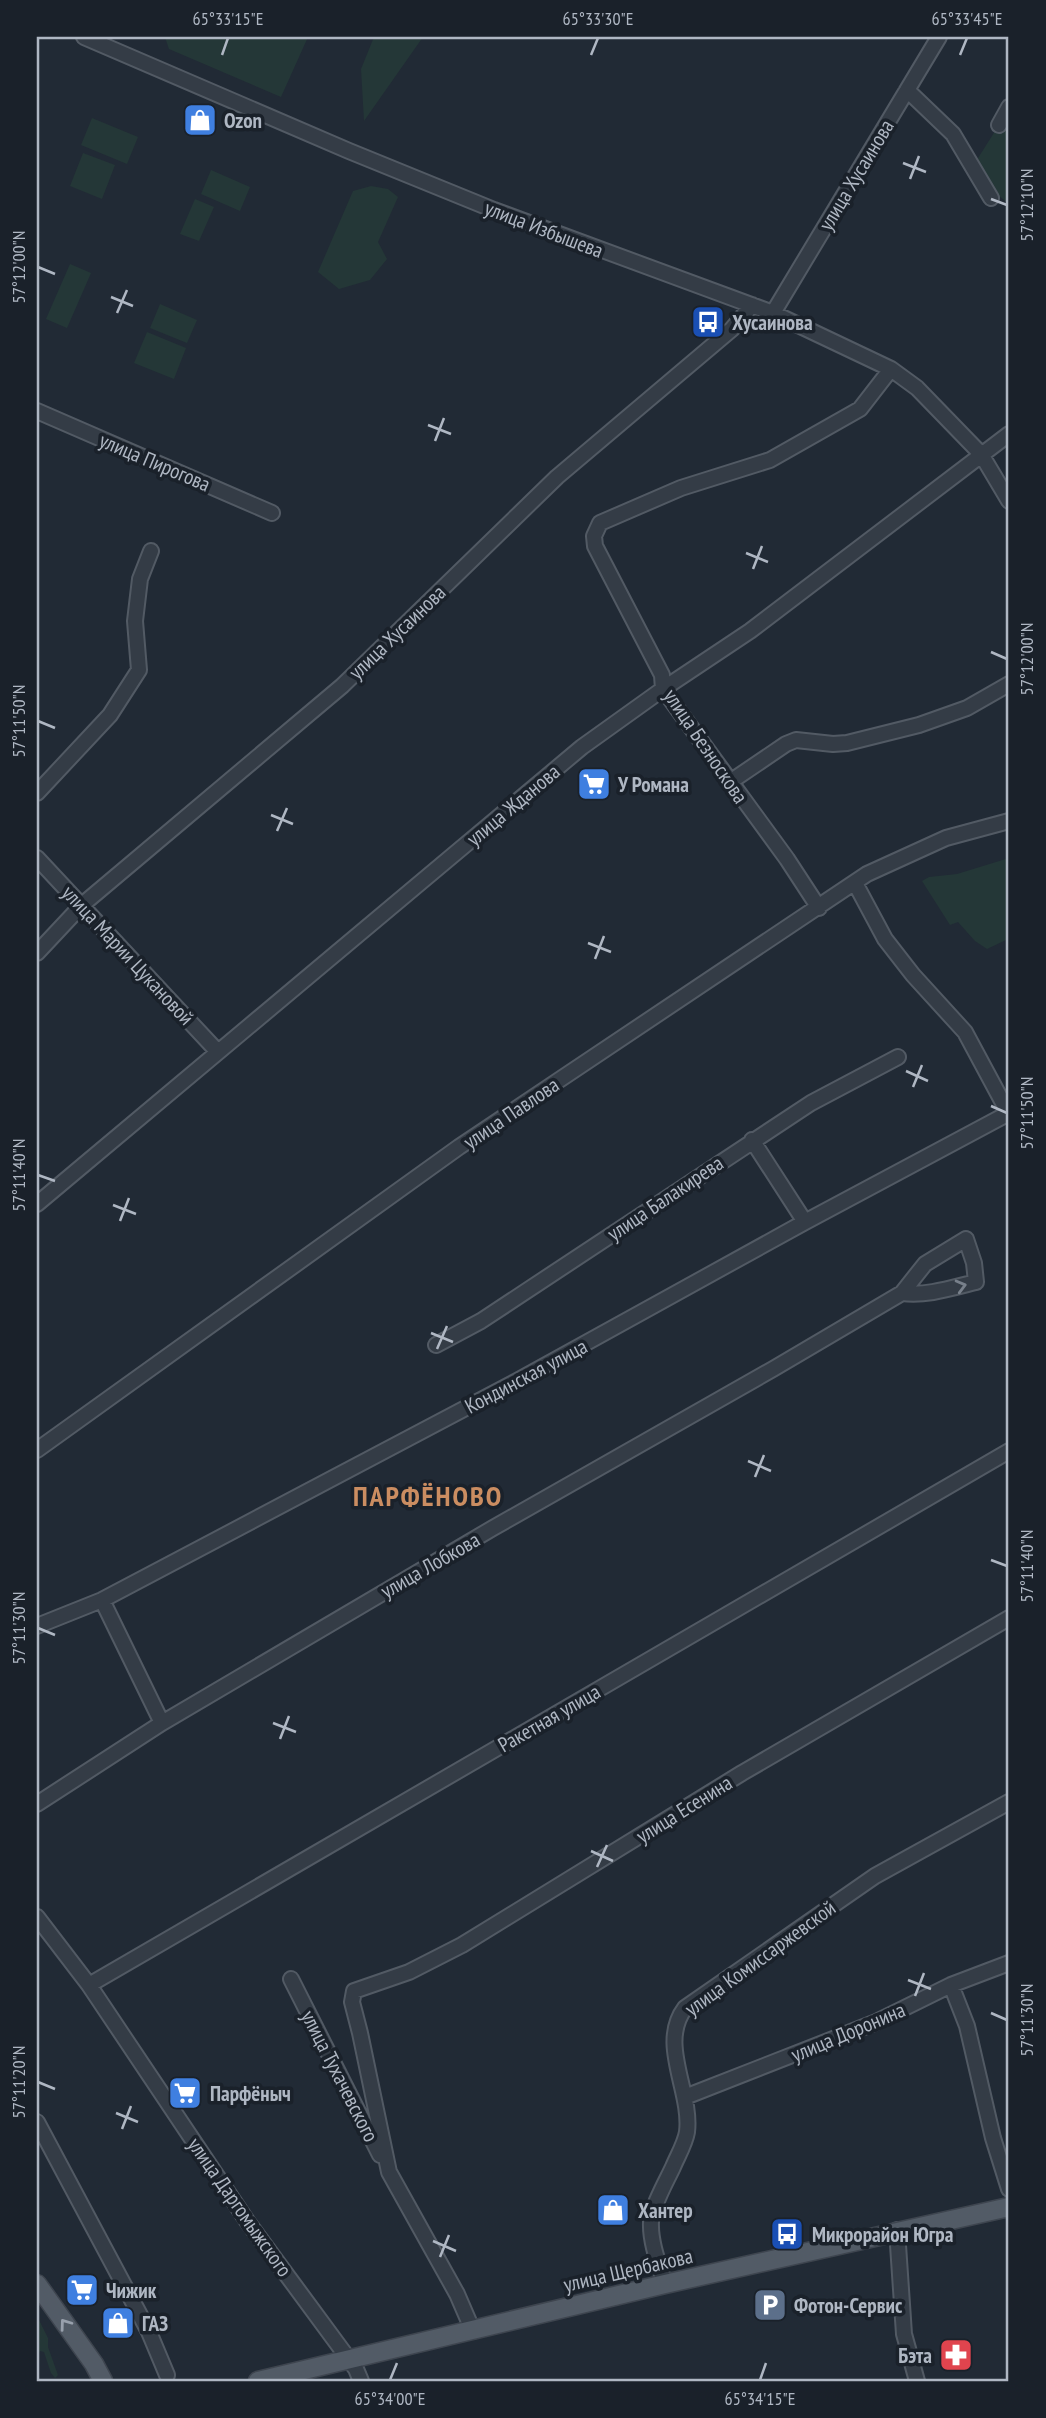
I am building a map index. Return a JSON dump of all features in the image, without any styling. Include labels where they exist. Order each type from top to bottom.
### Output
[{"type":"main road","name":"улица Щербакова","points":[[258,2381],[897,2230],[1009,2207]]},
{"type":"main road","points":[[37,2284],[94,2364],[103,2381]]},
{"type":"street","name":"улица Избышева","points":[[84,37],[494,210],[773,313],[891,369],[917,388],[981,454],[1009,501]]},
{"type":"street","name":"улица Хусаинова","points":[[773,313],[939,37]]},
{"type":"street","points":[[907,90],[953,134],[991,198]]},
{"type":"street","points":[[999,125],[1009,107]]},
{"type":"street","name":"улица Хусаинова","points":[[37,953],[82,905],[342,686],[557,477],[721,339],[752,305]]},
{"type":"street","name":"улица Безноскова","points":[[819,908],[787,859],[663,689],[662,675],[595,546],[594,536],[600,523],[681,488],[770,460],[860,409],[891,369]]},
{"type":"street","name":"улица Пирогова","points":[[38,415],[272,513]]},
{"type":"street","name":"улица Жданова","points":[[37,1204],[582,747],[750,631],[1009,434]]},
{"type":"street","points":[[37,793],[110,715],[139,670],[135,621],[140,579],[151,551]]},
{"type":"street","points":[[730,782],[796,740],[847,743],[919,725],[967,708],[1009,684]]},
{"type":"street","name":"улица Павлова","points":[[37,1450],[459,1147],[867,874],[946,838],[1009,821]]},
{"type":"street","name":"улица Марии Цукановой","points":[[37,858],[218,1052]]},
{"type":"street","points":[[855,883],[885,939],[913,975],[965,1032],[1009,1113]]},
{"type":"street","name":"улица Балакирева","points":[[436,1345],[481,1321],[811,1103],[898,1057]]},
{"type":"street","name":"Кондинская улица","points":[[37,1626],[102,1600],[517,1381],[1009,1113]]},
{"type":"street","points":[[752,1140],[805,1222]]},
{"type":"street","name":"улица Лобкова","points":[[37,1804],[162,1723],[493,1528],[902,1293],[925,1264],[965,1239],[974,1263],[976,1282],[933,1293],[902,1293]]},
{"type":"street","name":"Ракетная улица","points":[[89,1985],[1009,1451]]},
{"type":"street","points":[[102,1600],[162,1723]]},
{"type":"street","name":"улица Есенина","points":[[354,1992],[409,1972],[462,1945],[742,1773],[1009,1618]]},
{"type":"street","name":"улица Комиссаржевской","points":[[665,2284],[654,2244],[651,2219],[687,2133],[685,2097],[673,2040],[678,2017],[685,2008],[875,1876],[1009,1802]]},
{"type":"street","name":"улица Даргомыжского","points":[[37,1917],[89,1985],[247,2221],[356,2370],[361,2381]]},
{"type":"street","name":"улица Доронина","points":[[685,2097],[874,2023],[951,1985],[1009,1963]]},
{"type":"street","name":"улица Тухачевского","points":[[291,1979],[389,2172],[474,2330]]},
{"type":"street","points":[[951,1985],[967,2026],[993,2138],[1009,2189]]},
{"type":"street","name":"улица Тухачевского","points":[[354,1992],[352,2003],[389,2172]]},
{"type":"street","points":[[37,2122],[149,2332],[167,2375]]},
{"type":"street","points":[[897,2230],[904,2334],[917,2381]]},
{"type":"shaded area","points":[[165,37],[308,37],[281,97],[169,49]]},
{"type":"shaded area","points":[[374,37],[423,37],[364,121],[361,69]]},
{"type":"shaded area","points":[[1009,109],[1009,204],[993,191],[973,166]]},
{"type":"shaded area","points":[[92,118],[138,137],[127,164],[81,145]]},
{"type":"shaded area","points":[[83,153],[115,165],[102,199],[70,186]]},
{"type":"shaded area","points":[[211,170],[250,187],[240,211],[201,194]]},
{"type":"shaded area","points":[[371,186],[388,189],[398,197],[378,242],[387,259],[370,280],[339,289],[318,272],[353,191]]},
{"type":"shaded area","points":[[195,199],[214,207],[199,241],[180,234]]},
{"type":"shaded area","points":[[70,264],[91,273],[67,328],[46,319]]},
{"type":"shaded area","points":[[160,304],[197,320],[187,343],[150,328]]},
{"type":"shaded area","points":[[147,332],[186,348],[174,379],[134,363]]},
{"type":"shaded area","points":[[1009,858],[1009,942],[1006,940],[987,949],[975,941],[958,922],[950,925],[922,881],[929,877],[957,874]]},
{"type":"shaded area","points":[[37,2316],[48,2338],[48,2347],[58,2375],[55,2378],[44,2352],[40,2351],[37,2357]]},
{"type":"place","name":"Ozon","points":[[200,120]]},
{"type":"place","name":"Хусаинова","points":[[708,322]]},
{"type":"place","name":"У Романа","points":[[594,784]]},
{"type":"place","name":"Парфёныч","points":[[185,2093]]},
{"type":"place","name":"Хантер","points":[[613,2210]]},
{"type":"place","name":"Микрорайон Югра","points":[[787,2234]]},
{"type":"place","name":"Чижик","points":[[82,2290]]},
{"type":"place","name":"Фотон-Сервис","points":[[770,2305]]},
{"type":"place","name":"ГАЗ","points":[[118,2323]]},
{"type":"place","name":"Бэта","points":[[956,2355]]},
{"type":"district","name":"ПАРФЁНОВО","points":[[428,1495]]}]
